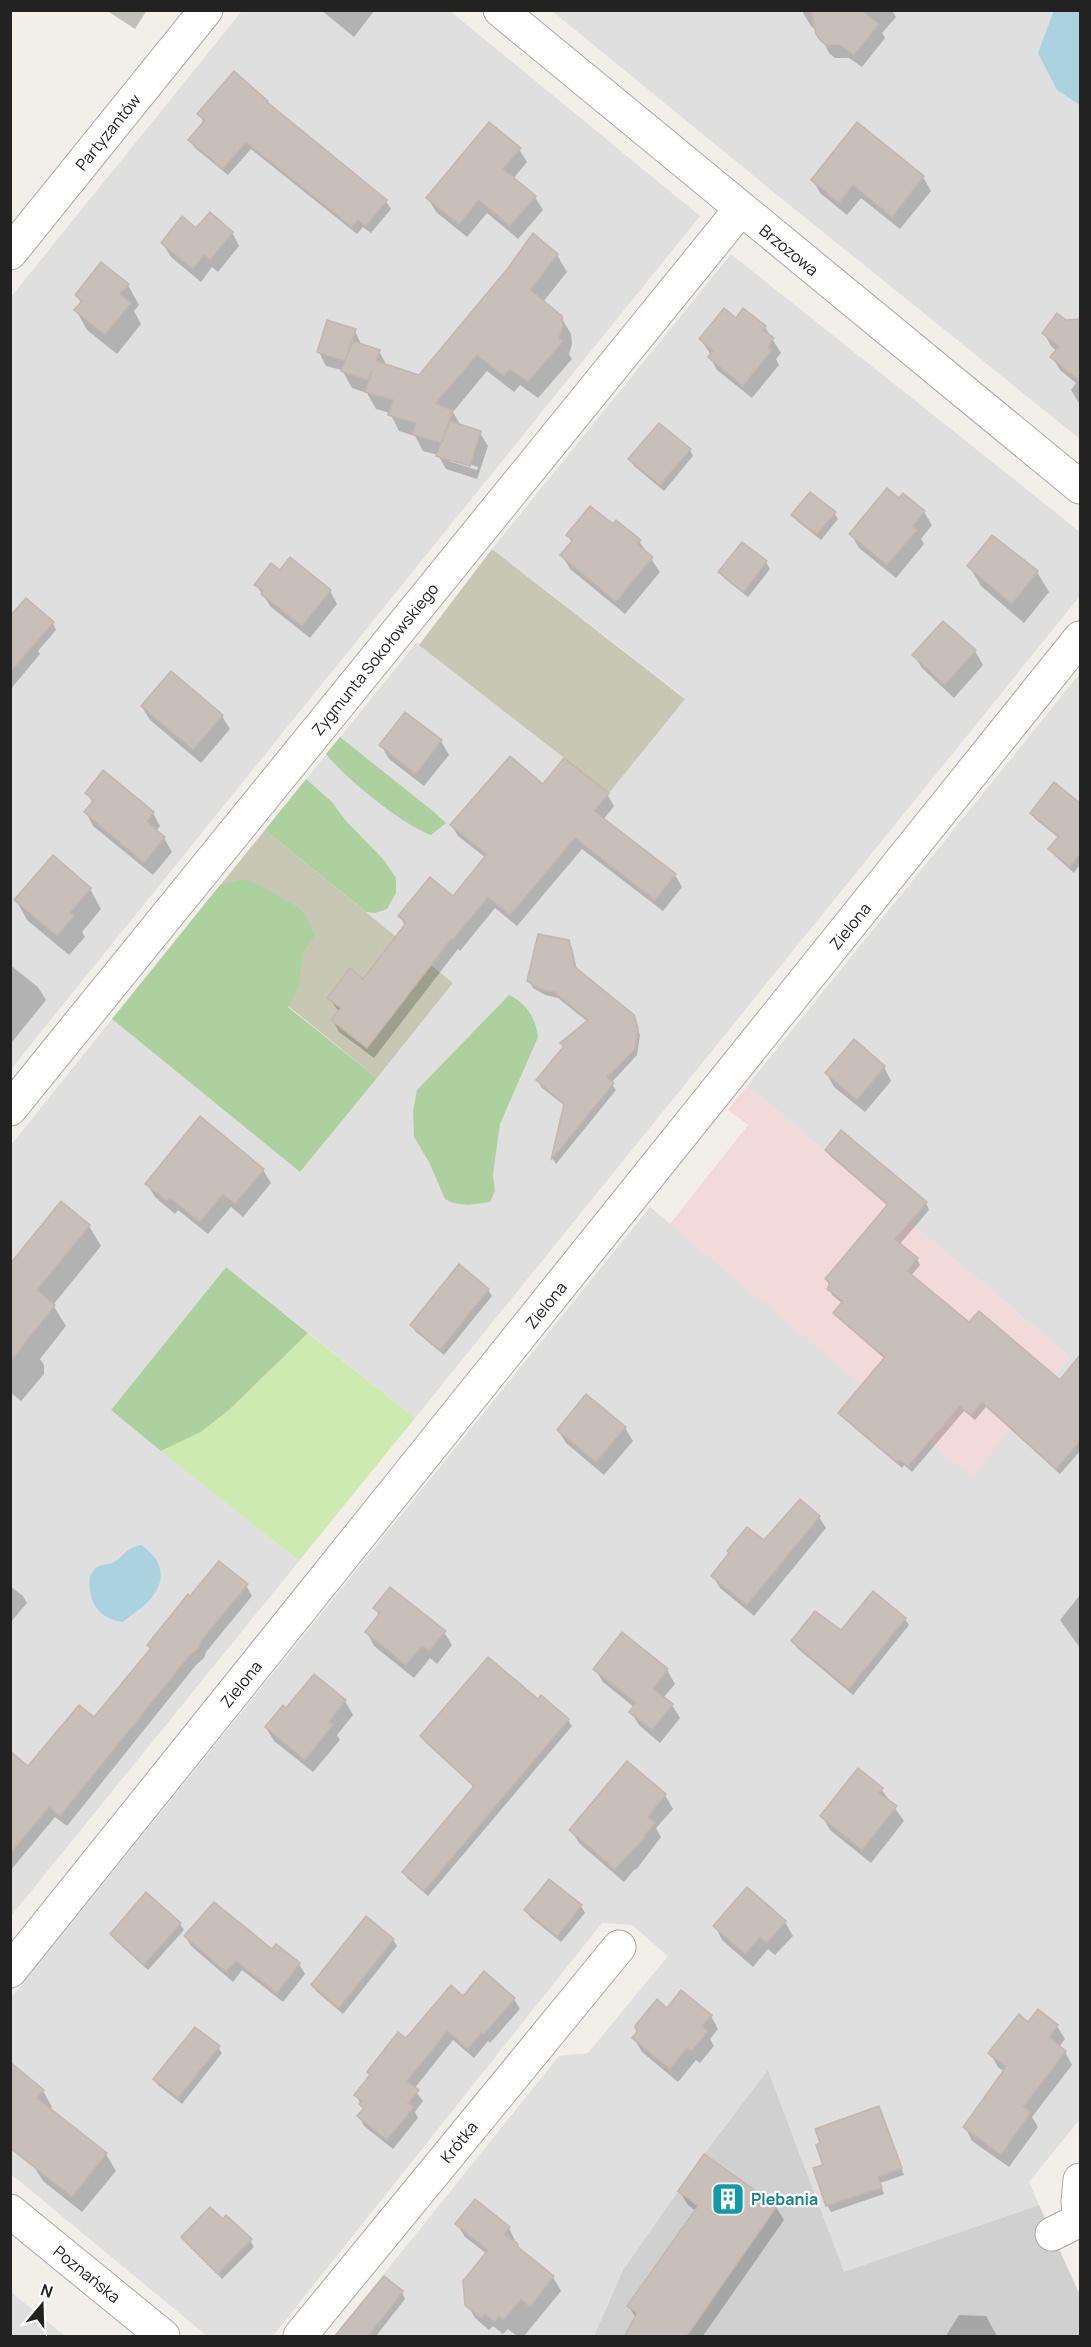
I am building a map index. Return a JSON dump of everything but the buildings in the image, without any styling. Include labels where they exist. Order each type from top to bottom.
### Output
[{"type":"street","name":"Partyzantów","points":[[10,253],[206,10]]},
{"type":"street","name":"Brzozowa","points":[[500,10],[740,210],[1080,487]]},
{"type":"street","name":"Zygmunta Sokołowskiego","points":[[10,1109],[740,210]]},
{"type":"street","name":"Zielona","points":[[10,1971],[1080,638]]},
{"type":"street","name":"Krótka","points":[[300,2337],[619,1947]]},
{"type":"street","points":[[1071,2225],[1078,2202],[1080,2180]]},
{"type":"street","name":"Poznańska","points":[[10,2211],[163,2337]]},
{"type":"shaded area","points":[[242,11],[450,11],[700,216],[11,1069],[10,298]]},
{"type":"shaded area","points":[[552,11],[1080,11],[1080,439],[776,194]]},
{"type":"shaded area","points":[[731,254],[1080,532],[1080,596],[415,1418],[226,1267],[111,1410],[299,1561],[11,1916],[11,1145],[112,1019],[300,1172],[377,1078],[453,983],[265,830],[417,642],[564,758],[685,698],[492,549]]},
{"type":"shaded area","points":[[492,549],[685,699],[609,793],[419,645]]},
{"type":"shaded area","points":[[1080,673],[1080,2119],[1029,2182],[1039,2205],[844,2273],[768,2070],[704,2154],[623,2270],[594,2336],[334,2336],[559,2056],[588,2053],[668,1956],[632,1925],[602,1923],[273,2336],[207,2336],[11,2174],[10,1999],[650,1207],[971,1476],[1070,1357],[747,1086]]},
{"type":"shaded area","points":[[265,830],[453,983],[377,1078],[188,925]]},
{"type":"shaded area","points":[[747,1086],[1070,1357],[971,1477],[670,1224],[748,1125],[728,1110]]},
{"type":"shaded area","points":[[768,2070],[844,2272],[1039,2205],[1080,2295],[1080,2336],[594,2336],[623,2270],[704,2154]]},
{"type":"shaded area","points":[[11,2292],[65,2336],[11,2336]]},
{"type":"green space","points":[[340,737],[446,823],[431,835],[405,822],[375,800],[326,754]]},
{"type":"green space","points":[[306,779],[332,802],[346,821],[384,860],[396,878],[396,893],[387,909],[375,913],[366,912],[265,830]]},
{"type":"green space","points":[[239,880],[250,880],[302,910],[315,935],[304,952],[297,989],[288,1007],[377,1078],[300,1172],[112,1019],[220,885]]},
{"type":"green space","points":[[509,995],[529,1012],[538,1037],[500,1124],[493,1174],[495,1191],[490,1202],[468,1205],[453,1203],[445,1199],[429,1162],[414,1137],[413,1111],[417,1090]]},
{"type":"green space","points":[[226,1267],[308,1333],[229,1410],[201,1432],[161,1451],[111,1410]]},
{"type":"green space","points":[[308,1333],[415,1418],[299,1561],[161,1451],[201,1432],[229,1410]]},
{"type":"water","points":[[1054,10],[1080,11],[1080,105],[1057,90],[1038,53]]},
{"type":"water","points":[[141,1545],[153,1556],[160,1568],[161,1575],[157,1590],[146,1604],[123,1622],[110,1619],[100,1612],[93,1602],[90,1586],[91,1575],[95,1568],[114,1562],[128,1550]]},
{"type":"place","name":"Plebania","points":[[728,2199]]}]
